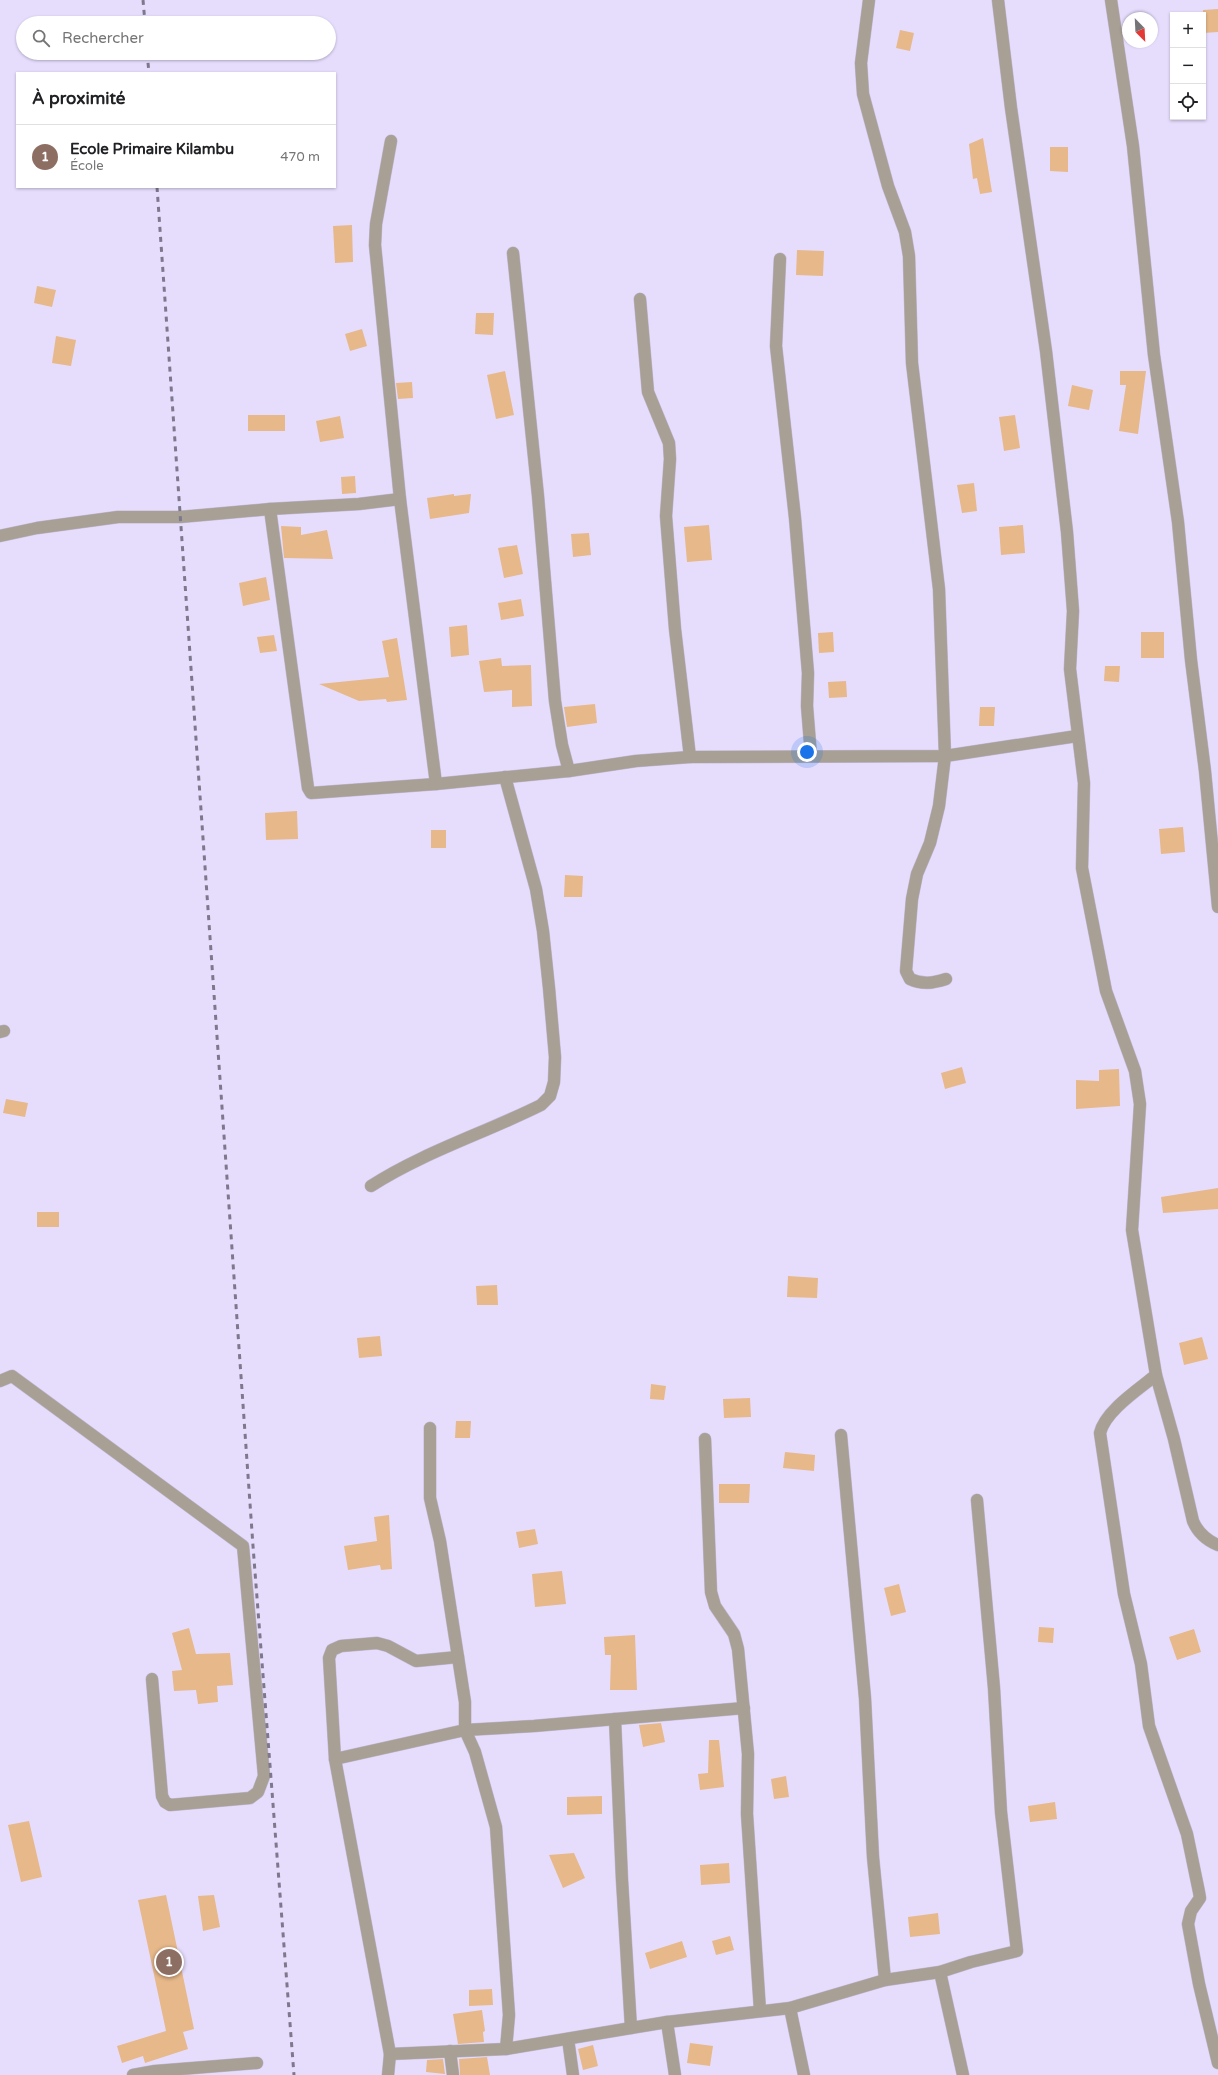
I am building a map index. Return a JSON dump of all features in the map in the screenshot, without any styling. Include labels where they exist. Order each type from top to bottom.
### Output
[{"type":"street","points":[[869,0],[861,63],[863,94],[888,186],[905,232],[908,256],[912,363],[939,589],[945,756],[939,806],[930,843],[917,874],[912,899],[906,971],[910,980],[920,983],[934,982],[946,978]]},
{"type":"street","points":[[998,0],[1011,108],[1046,351],[1067,525],[1072,611],[1070,669],[1077,736],[1084,783],[1082,868],[1084,886],[1100,952],[1106,991],[1129,1050],[1135,1071],[1140,1104],[1132,1230],[1156,1375],[1174,1439],[1193,1521],[1196,1529],[1202,1536],[1218,1545]]},
{"type":"street","points":[[1111,0],[1133,146],[1154,355],[1178,522],[1190,660],[1212,784],[1218,907]]},
{"type":"street","points":[[391,141],[376,224],[375,245],[400,499],[436,784]]},
{"type":"street","points":[[513,253],[538,496],[555,701],[562,745],[569,771]]},
{"type":"street","points":[[780,259],[776,346],[797,541],[808,672],[807,706],[811,756]]},
{"type":"street","points":[[640,299],[648,392],[668,443],[669,451],[666,516],[675,629],[690,757]]},
{"type":"street","points":[[0,536],[80,521],[118,518],[180,517],[270,509],[359,504],[400,499]]},
{"type":"street","points":[[270,509],[308,788],[311,793],[320,794],[436,784],[569,771],[636,761],[690,757],[945,756],[1077,736]]},
{"type":"street","points":[[371,1186],[392,1172],[423,1157],[541,1105],[550,1096],[554,1082],[555,1057],[543,932],[536,889],[506,777]]},
{"type":"street","points":[[1156,1375],[1108,1416],[1102,1425],[1100,1433],[1124,1594],[1140,1664],[1149,1726],[1187,1834],[1199,1892],[1200,1898],[1191,1911],[1188,1924],[1199,1984],[1218,2063]]},
{"type":"street","points":[[0,1381],[12,1376],[243,1546],[264,1776],[258,1792],[250,1798],[170,1804],[165,1802],[162,1796],[152,1679]]},
{"type":"street","points":[[430,1428],[430,1498],[440,1541],[465,1702],[465,1730],[475,1752],[496,1828],[508,2015],[506,2049]]},
{"type":"street","points":[[841,1435],[865,1698],[873,1857],[885,1980]]},
{"type":"street","points":[[705,1439],[711,1592],[715,1606],[734,1634],[744,1708],[748,1754],[747,1814],[760,2011]]},
{"type":"street","points":[[390,2054],[506,2049],[667,2022],[790,2008],[885,1980],[940,1972],[958,1965],[1017,1951],[1001,1812],[994,1688],[977,1500]]},
{"type":"street","points":[[388,2075],[390,2054],[335,1759],[329,1658],[332,1650],[341,1646],[377,1643],[388,1646],[416,1661],[458,1657]]},
{"type":"street","points":[[335,1759],[465,1730],[534,1726],[744,1708]]},
{"type":"street","points":[[615,1719],[622,1880],[631,2028]]},
{"type":"street","points":[[940,1972],[963,2075]]},
{"type":"street","points":[[790,2008],[804,2075]]},
{"type":"street","points":[[667,2022],[675,2075]]},
{"type":"street","points":[[568,2039],[573,2075]]},
{"type":"street","points":[[450,2051],[453,2075]]},
{"type":"street","points":[[133,2075],[155,2071],[256,2063]]},
{"type":"building","points":[[1218,9],[1218,32],[1206,33],[1206,12],[1203,12],[1203,10]]},
{"type":"building","points":[[900,30],[914,33],[910,51],[896,48]]},
{"type":"building","points":[[983,138],[992,192],[980,194],[977,178],[973,179],[969,144]]},
{"type":"building","points":[[1050,147],[1068,147],[1068,172],[1050,171]]},
{"type":"building","points":[[352,225],[353,262],[335,263],[333,226]]},
{"type":"building","points":[[797,250],[824,251],[823,276],[796,275]]},
{"type":"building","points":[[37,286],[56,290],[52,307],[34,303]]},
{"type":"building","points":[[476,313],[494,313],[493,335],[475,334]]},
{"type":"building","points":[[362,329],[367,346],[350,351],[345,334]]},
{"type":"building","points":[[56,336],[76,340],[71,366],[52,363]]},
{"type":"building","points":[[505,371],[514,415],[496,419],[487,375]]},
{"type":"building","points":[[1120,371],[1146,371],[1138,434],[1119,431],[1126,385],[1120,385]]},
{"type":"building","points":[[412,382],[413,398],[398,399],[396,383]]},
{"type":"building","points":[[1072,385],[1093,390],[1089,410],[1068,406]]},
{"type":"building","points":[[248,415],[285,415],[285,431],[248,431]]},
{"type":"building","points":[[1015,415],[1020,448],[1004,451],[999,417]]},
{"type":"building","points":[[340,416],[344,438],[320,442],[316,421]]},
{"type":"building","points":[[355,476],[356,493],[342,494],[341,477]]},
{"type":"building","points":[[974,483],[977,511],[962,513],[957,485]]},
{"type":"building","points":[[454,494],[454,496],[471,494],[469,513],[430,519],[427,498]]},
{"type":"building","points":[[709,525],[712,560],[687,562],[684,527]]},
{"type":"building","points":[[1023,525],[1025,553],[1001,555],[999,527]]},
{"type":"building","points":[[281,526],[301,527],[301,535],[327,530],[333,559],[284,558]]},
{"type":"building","points":[[589,533],[591,555],[573,557],[571,534]]},
{"type":"building","points":[[517,545],[523,574],[504,578],[498,548]]},
{"type":"building","points":[[266,577],[270,600],[243,606],[239,583]]},
{"type":"building","points":[[521,599],[524,616],[501,620],[498,603]]},
{"type":"building","points":[[467,625],[469,655],[451,657],[449,627]]},
{"type":"building","points":[[833,632],[834,652],[819,653],[818,633]]},
{"type":"building","points":[[1141,632],[1164,632],[1164,658],[1141,658]]},
{"type":"building","points":[[274,635],[277,651],[260,653],[257,637]]},
{"type":"building","points":[[397,638],[407,700],[387,702],[386,699],[359,701],[319,684],[389,677],[382,641]]},
{"type":"building","points":[[501,658],[502,666],[531,665],[532,706],[512,707],[512,690],[484,692],[479,661]]},
{"type":"building","points":[[1105,666],[1120,666],[1119,682],[1104,681]]},
{"type":"building","points":[[846,681],[847,697],[829,698],[828,682]]},
{"type":"building","points":[[595,704],[597,723],[567,727],[564,707]]},
{"type":"building","points":[[980,707],[995,707],[994,726],[979,726]]},
{"type":"building","points":[[297,811],[298,839],[266,840],[265,813]]},
{"type":"building","points":[[1183,827],[1185,852],[1161,854],[1159,829]]},
{"type":"building","points":[[431,830],[446,830],[446,848],[431,848]]},
{"type":"building","points":[[565,875],[583,876],[582,897],[564,897]]},
{"type":"building","points":[[962,1067],[966,1083],[945,1089],[941,1073]]},
{"type":"building","points":[[1119,1069],[1120,1106],[1076,1109],[1076,1080],[1099,1081],[1099,1070]]},
{"type":"building","points":[[6,1099],[28,1103],[25,1117],[3,1113]]},
{"type":"building","points":[[1218,1188],[1218,1209],[1163,1213],[1161,1197]]},
{"type":"building","points":[[37,1212],[59,1212],[59,1227],[37,1227]]},
{"type":"building","points":[[788,1276],[818,1278],[817,1298],[787,1297]]},
{"type":"building","points":[[497,1285],[498,1305],[477,1305],[476,1286]]},
{"type":"building","points":[[380,1336],[382,1356],[359,1358],[357,1338]]},
{"type":"building","points":[[1202,1337],[1208,1359],[1184,1365],[1179,1343]]},
{"type":"building","points":[[651,1384],[666,1386],[664,1400],[650,1399]]},
{"type":"building","points":[[750,1398],[751,1417],[724,1418],[723,1399]]},
{"type":"building","points":[[456,1421],[471,1421],[470,1438],[455,1438]]},
{"type":"building","points":[[785,1452],[815,1455],[814,1471],[783,1468]]},
{"type":"building","points":[[719,1484],[750,1484],[749,1503],[719,1503]]},
{"type":"building","points":[[389,1515],[392,1569],[381,1570],[380,1565],[348,1570],[344,1546],[377,1541],[374,1517]]},
{"type":"building","points":[[535,1529],[538,1544],[519,1548],[516,1532]]},
{"type":"building","points":[[562,1571],[566,1604],[535,1607],[532,1574]]},
{"type":"building","points":[[899,1584],[906,1612],[891,1616],[884,1588]]},
{"type":"building","points":[[1039,1627],[1054,1628],[1053,1643],[1038,1642]]},
{"type":"building","points":[[189,1628],[196,1654],[230,1653],[233,1685],[217,1686],[218,1702],[198,1704],[196,1690],[174,1691],[172,1671],[182,1670],[172,1633]]},
{"type":"building","points":[[1194,1629],[1201,1652],[1177,1660],[1169,1637]]},
{"type":"building","points":[[635,1635],[637,1690],[610,1690],[611,1655],[605,1655],[604,1637]]},
{"type":"building","points":[[661,1723],[665,1742],[643,1747],[639,1725]]},
{"type":"building","points":[[709,1740],[719,1740],[724,1787],[700,1790],[698,1774],[708,1773]]},
{"type":"building","points":[[786,1776],[789,1797],[774,1799],[771,1779]]},
{"type":"building","points":[[602,1796],[602,1814],[567,1815],[567,1797]]},
{"type":"building","points":[[1055,1802],[1057,1819],[1030,1822],[1028,1806]]},
{"type":"building","points":[[29,1821],[42,1877],[21,1882],[8,1825]]},
{"type":"building","points":[[574,1853],[585,1878],[563,1888],[549,1855]]},
{"type":"building","points":[[729,1863],[730,1883],[701,1885],[700,1865]]},
{"type":"building","points":[[166,1895],[194,2029],[183,2032],[188,2049],[145,2063],[143,2056],[122,2063],[117,2046],[166,2031],[138,1900]]},
{"type":"building","points":[[214,1895],[220,1927],[203,1931],[198,1896]]},
{"type":"building","points":[[938,1913],[940,1934],[910,1937],[908,1917]]},
{"type":"building","points":[[730,1936],[734,1950],[716,1955],[712,1941]]},
{"type":"building","points":[[682,1941],[687,1957],[650,1969],[645,1953]]},
{"type":"building","points":[[492,1989],[493,2005],[469,2006],[469,1990]]},
{"type":"building","points":[[482,2010],[485,2031],[483,2032],[484,2042],[458,2044],[453,2014]]},
{"type":"building","points":[[690,2043],[713,2046],[710,2066],[687,2063]]},
{"type":"building","points":[[593,2045],[598,2066],[583,2070],[578,2049]]},
{"type":"building","points":[[487,2057],[490,2075],[460,2075],[459,2059]]},
{"type":"building","points":[[443,2059],[445,2074],[426,2072],[427,2060]]},
{"type":"railway","points":[[143,0],[144,16]]},
{"type":"railway","points":[[148,60],[149,72]]},
{"type":"railway","points":[[157,188],[253,1546],[294,2075]]},
{"type":"place","name":"Ecole Primaire Kilambu","points":[[169,1962]]}]
